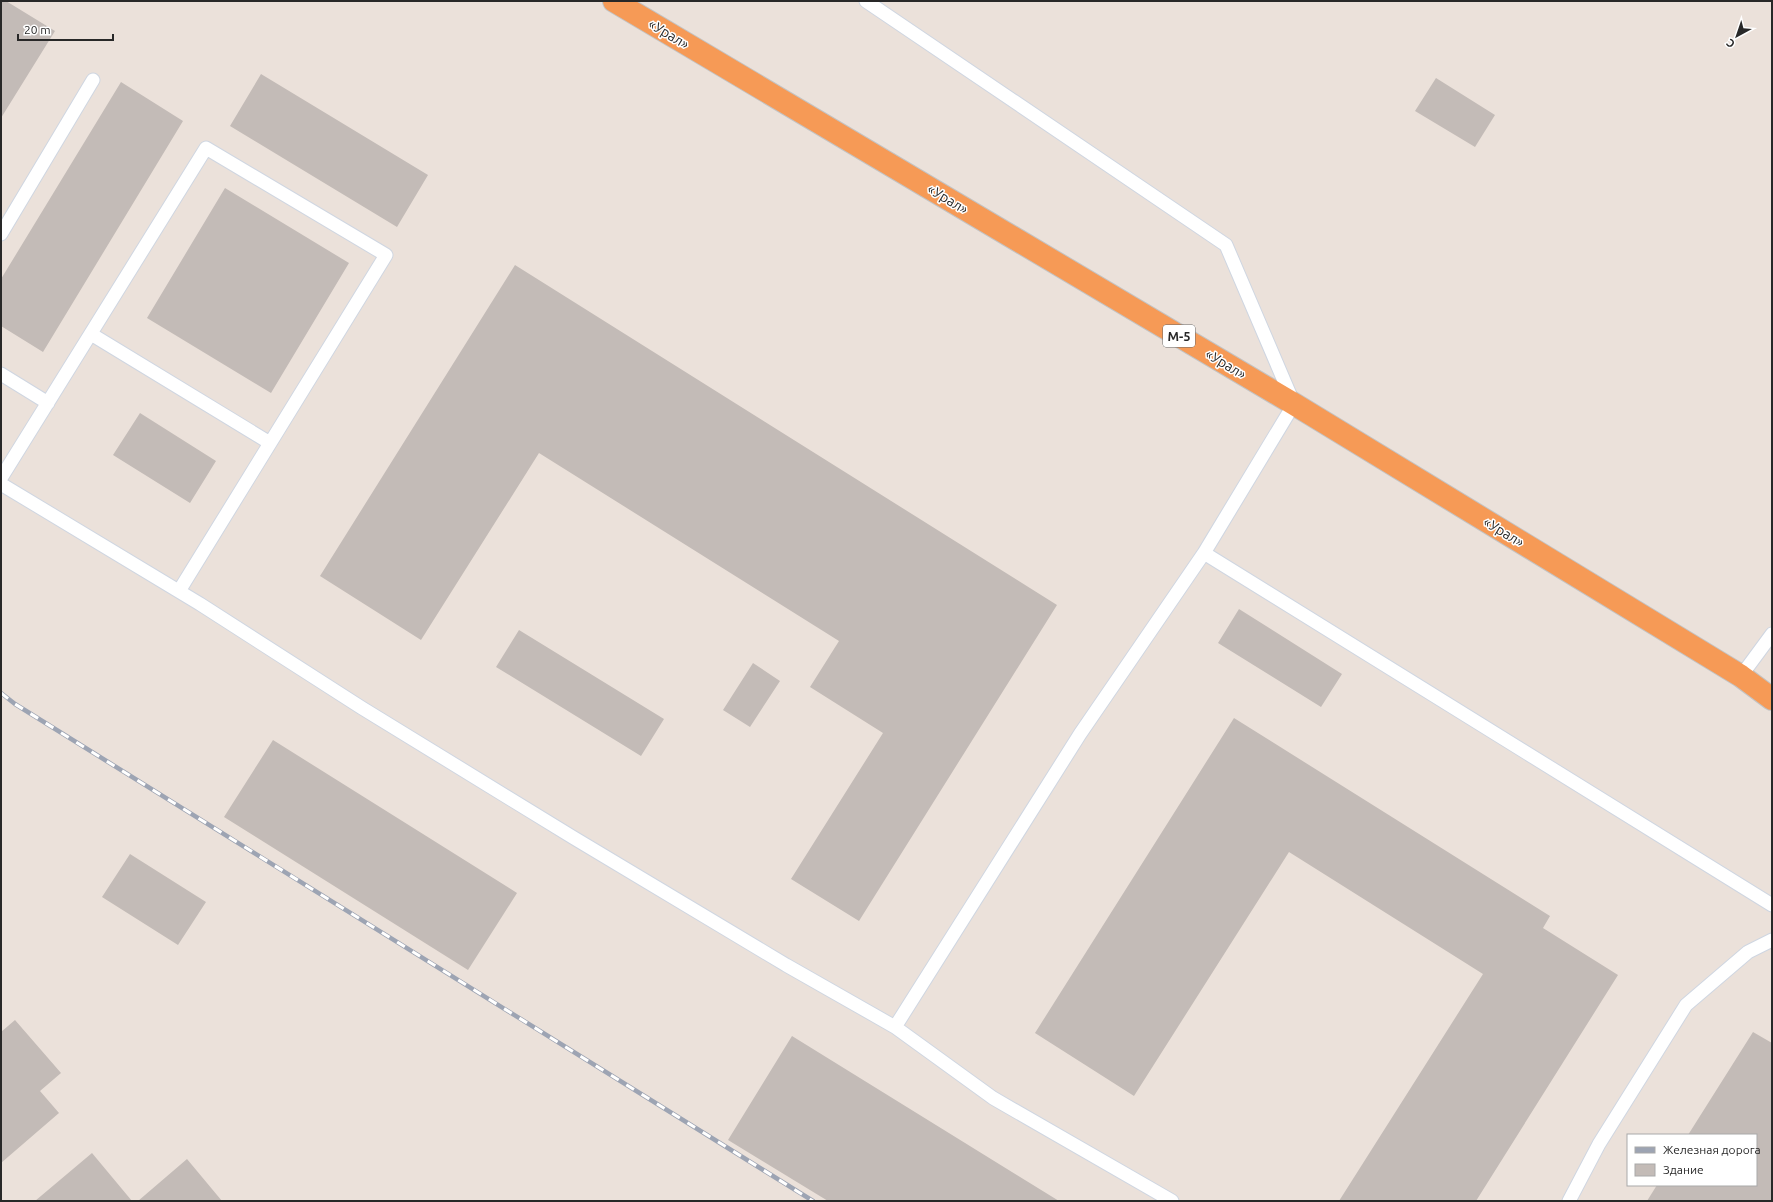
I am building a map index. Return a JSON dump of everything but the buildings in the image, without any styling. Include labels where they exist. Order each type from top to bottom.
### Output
[{"type":"highway","name":"«Урал»","points":[[614,1],[1294,404],[1741,676],[1772,699]]},
{"type":"lane","points":[[866,1],[1226,245],[1294,404],[1204,553],[1080,734],[895,1026]]},
{"type":"lane","points":[[1,234],[93,80]]},
{"type":"lane","points":[[1,478],[206,148],[386,254],[179,591]]},
{"type":"lane","points":[[91,334],[270,443]]},
{"type":"lane","points":[[1,374],[48,403]]},
{"type":"lane","points":[[1,484],[179,591],[362,708],[574,838],[786,965],[895,1026],[993,1098],[1172,1201]]},
{"type":"lane","points":[[1204,553],[1772,905]]},
{"type":"lane","points":[[1741,676],[1772,634]]},
{"type":"lane","points":[[1569,1201],[1599,1144],[1686,1005],[1748,952],[1772,940]]},
{"type":"railway","points":[[1,693],[15,704],[813,1201]]}]
